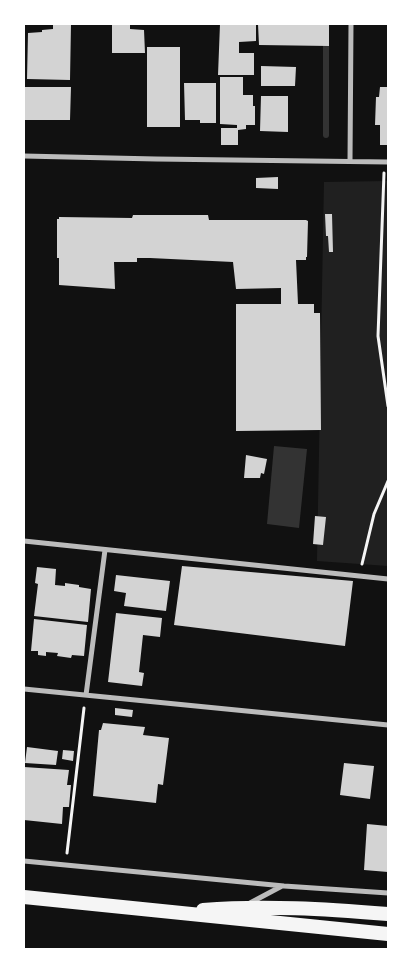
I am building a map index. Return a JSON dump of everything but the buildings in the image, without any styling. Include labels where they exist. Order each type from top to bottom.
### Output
[{"type":"highway","points":[[24,897],[388,934]]},
{"type":"highway","points":[[165,912],[242,907],[315,908],[388,914]]},
{"type":"street","points":[[350,160],[351,24]]},
{"type":"street","points":[[24,156],[386,162]]},
{"type":"street","points":[[24,541],[388,579]]},
{"type":"street","points":[[86,695],[105,550]]},
{"type":"street","points":[[24,689],[388,725]]},
{"type":"street","points":[[24,860],[284,886],[388,893]]},
{"type":"street","points":[[242,907],[284,886]]},
{"type":"path","points":[[386,162],[378,336],[388,406]]},
{"type":"path","points":[[359,577],[374,514],[388,481]]},
{"type":"path","points":[[67,854],[86,695]]},
{"type":"shaded area","points":[[388,181],[388,566],[317,561],[324,182]]},
{"type":"shaded area","points":[[274,446],[307,449],[299,528],[267,524]]},
{"type":"waterway","points":[[326,24],[326,135]]}]
